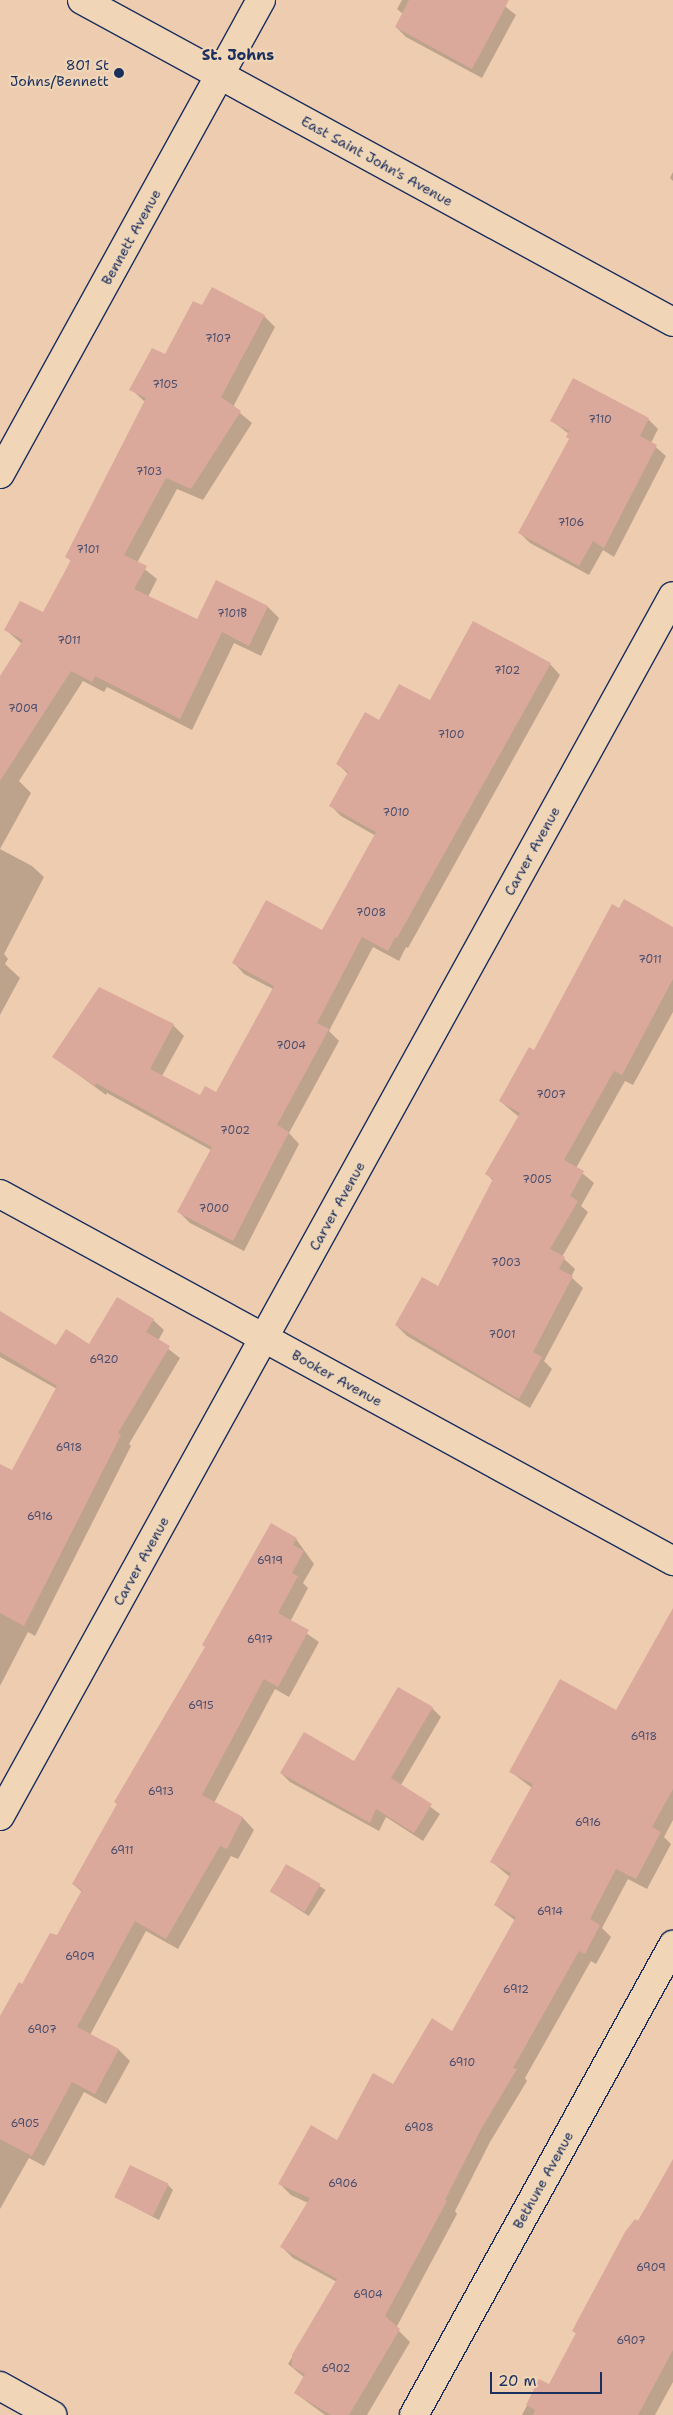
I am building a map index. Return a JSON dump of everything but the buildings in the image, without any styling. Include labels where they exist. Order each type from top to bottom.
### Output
[{"type":"street","name":"East Saint John's Avenue","points":[[82,0],[673,322]]},
{"type":"street","name":"Bennett Avenue","points":[[0,474],[261,0]]},
{"type":"street","name":"Carver Avenue","points":[[0,1816],[673,596]]},
{"type":"street","name":"Booker Avenue","points":[[0,1194],[673,1561]]},
{"type":"street","name":"Bethune Avenue","points":[[414,2415],[673,1945]]},
{"type":"street","points":[[0,2386],[52,2415]]},
{"type":"place","name":"801 St Johns/Bennett","points":[[119,73]]},
{"type":"district","name":"St. Johns","points":[[238,56]]}]
